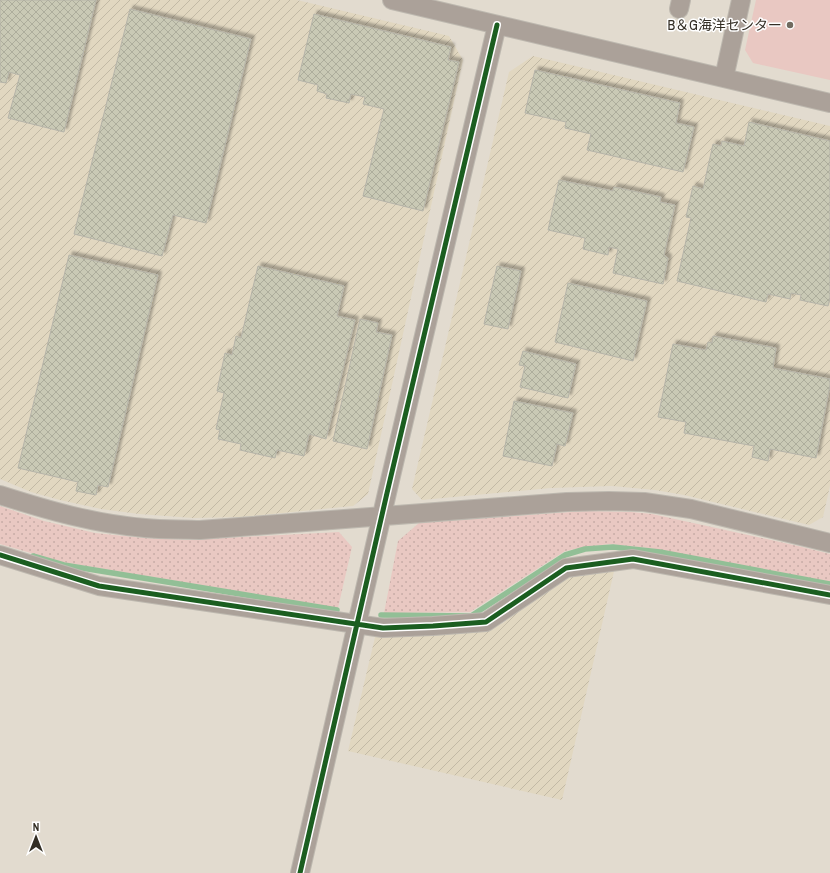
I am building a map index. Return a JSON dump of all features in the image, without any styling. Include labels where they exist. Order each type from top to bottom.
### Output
[{"type":"street","points":[[392,0],[830,103]]},
{"type":"street","points":[[724,78],[742,0]]},
{"type":"street","points":[[300,873],[497,25]]},
{"type":"street","points":[[0,495],[43,509],[89,520],[145,528],[200,530],[567,502],[644,502],[691,509],[830,543]]},
{"type":"street","points":[[0,555],[98,586],[383,628],[486,622],[566,568],[633,559],[830,595]]},
{"type":"shaded area","points":[[0,0],[297,0],[449,36],[463,60],[368,494],[353,506],[240,517],[193,518],[139,514],[101,509],[60,500],[31,492],[0,479]]},
{"type":"shaded area","name":"B＆G海洋センター","points":[[756,0],[830,0],[830,80],[753,63],[745,50]]},
{"type":"shaded area","points":[[533,56],[830,126],[830,486],[823,517],[809,525],[684,495],[655,490],[612,486],[551,488],[422,500],[412,489],[509,72]]},
{"type":"shaded area","points":[[0,506],[44,521],[95,533],[143,538],[187,540],[339,532],[352,547],[338,608],[62,562],[0,544]]},
{"type":"shaded area","points":[[586,511],[652,514],[830,554],[830,582],[649,548],[609,544],[565,551],[470,612],[384,613],[398,541],[419,523]]},
{"type":"shaded area","points":[[615,567],[562,800],[348,751],[376,633],[486,630],[503,623],[561,577]]},
{"type":"building","points":[[0,0],[96,0],[64,132],[8,118],[20,75],[9,72],[6,83],[0,82]]},
{"type":"building","points":[[130,9],[251,39],[206,223],[173,215],[162,256],[74,234]]},
{"type":"building","points":[[314,14],[451,47],[448,60],[459,62],[423,211],[363,196],[384,109],[363,104],[365,97],[351,94],[349,103],[326,98],[327,94],[317,91],[318,85],[298,80]]},
{"type":"building","points":[[535,70],[680,103],[676,123],[694,127],[683,172],[587,150],[591,134],[565,128],[566,122],[525,113]]},
{"type":"building","points":[[749,122],[830,141],[830,298],[828,306],[800,300],[801,295],[791,293],[790,299],[768,294],[766,302],[677,281],[691,218],[686,217],[693,186],[703,189],[713,144],[721,146],[722,141],[744,146]]},
{"type":"building","points":[[559,180],[613,191],[614,187],[661,197],[660,202],[675,205],[664,255],[668,258],[663,284],[613,273],[618,249],[609,247],[608,255],[583,249],[585,238],[548,230]]},
{"type":"building","points":[[69,255],[158,275],[108,487],[98,485],[96,495],[76,491],[78,482],[18,468]]},
{"type":"building","points":[[258,266],[344,286],[337,316],[355,320],[326,439],[309,434],[304,456],[277,450],[275,458],[240,450],[241,444],[218,439],[220,430],[216,429],[224,393],[217,391],[225,353],[232,355],[236,336],[241,338]]},
{"type":"building","points":[[497,266],[521,271],[508,329],[484,324]]},
{"type":"building","points":[[568,283],[647,301],[633,361],[555,342]]},
{"type":"building","points":[[360,319],[378,323],[376,332],[392,335],[367,449],[333,441]]},
{"type":"building","points":[[713,336],[776,348],[773,368],[830,379],[816,458],[770,449],[768,461],[752,457],[754,446],[684,433],[686,422],[658,417],[673,344],[706,350],[708,342],[712,343]]},
{"type":"building","points":[[523,351],[576,364],[568,398],[520,387],[525,366],[519,365]]},
{"type":"building","points":[[514,401],[573,413],[565,446],[557,444],[552,466],[503,456]]},
{"type":"waterway","points":[[381,615],[471,616],[565,555],[585,549],[613,547],[660,552],[830,584]]},
{"type":"waterway","points":[[33,556],[64,565],[337,610]]},
{"type":"cycle path","points":[[300,873],[387,493],[497,25]]},
{"type":"cycle path","points":[[0,555],[99,586],[383,628],[486,622],[566,568],[633,559],[830,595]]},
{"type":"place","name":"B＆G海洋センター","points":[[790,25]]}]
